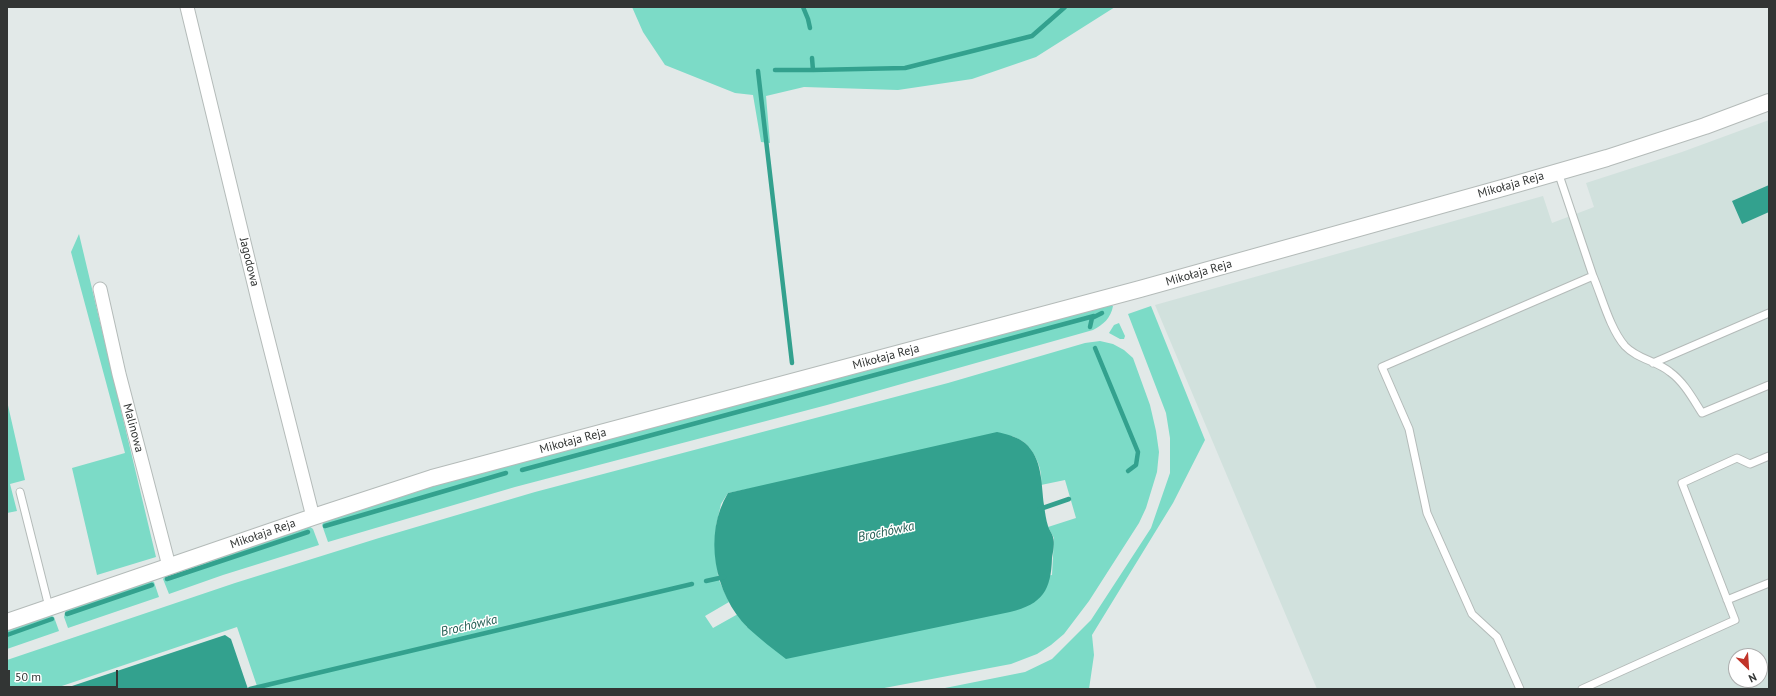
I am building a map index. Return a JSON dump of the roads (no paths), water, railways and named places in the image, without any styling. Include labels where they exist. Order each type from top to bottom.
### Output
[{"type":"street","name":"Jagodowa","points":[[187,7],[259,304],[313,517]]},
{"type":"street","name":"Mikołaja Reja","points":[[7,622],[313,517],[432,478],[1140,289],[1558,172],[1705,126],[1769,102]]},
{"type":"street","name":"Malinowa","points":[[100,289],[119,374],[169,566]]},
{"type":"lane","points":[[1558,172],[1593,276],[1616,331],[1626,346],[1642,358],[1670,371],[1682,383],[1702,413],[1769,385]]},
{"type":"lane","points":[[1520,689],[1497,637],[1472,614],[1426,513],[1409,429],[1382,367],[1593,276]]},
{"type":"lane","points":[[1653,363],[1769,313]]},
{"type":"lane","points":[[1582,689],[1735,620],[1682,483],[1736,458],[1750,464],[1769,456]]},
{"type":"lane","points":[[20,492],[49,607]]},
{"type":"lane","points":[[1727,600],[1769,583]]},
{"type":"water","points":[[1769,185],[1769,212],[1742,224],[1732,201]]},
{"type":"water","points":[[997,432],[1015,437],[1025,443],[1035,456],[1040,472],[1046,519],[1054,539],[1054,545],[1050,579],[1043,594],[1038,600],[1021,609],[1010,612],[786,659],[748,628],[736,614],[720,581],[714,545],[720,509],[728,493]]},
{"type":"water","points":[[225,635],[231,639],[248,689],[63,689]]},
{"type":"waterway","points":[[803,7],[810,28]]},
{"type":"waterway","points":[[813,70],[905,68],[1032,36],[1065,7]]},
{"type":"waterway","points":[[775,70],[813,70],[812,58]]},
{"type":"waterway","points":[[758,71],[792,363]]},
{"type":"waterway","name":"Brochówka","points":[[1090,327],[1092,318],[1102,313]]},
{"type":"waterway","points":[[522,470],[1094,316]]},
{"type":"waterway","name":"Brochówka","points":[[1095,348],[1138,452],[1136,465],[1128,471]]},
{"type":"waterway","points":[[325,526],[506,473]]},
{"type":"waterway","name":"Brochówka","points":[[1040,509],[1069,499]]},
{"type":"waterway","points":[[167,579],[308,532]]},
{"type":"waterway","name":"Brochówka","points":[[706,581],[724,577]]},
{"type":"waterway","name":"Brochówka","points":[[250,689],[692,584]]},
{"type":"waterway","points":[[67,614],[152,585]]},
{"type":"waterway","points":[[7,635],[52,619]]}]
